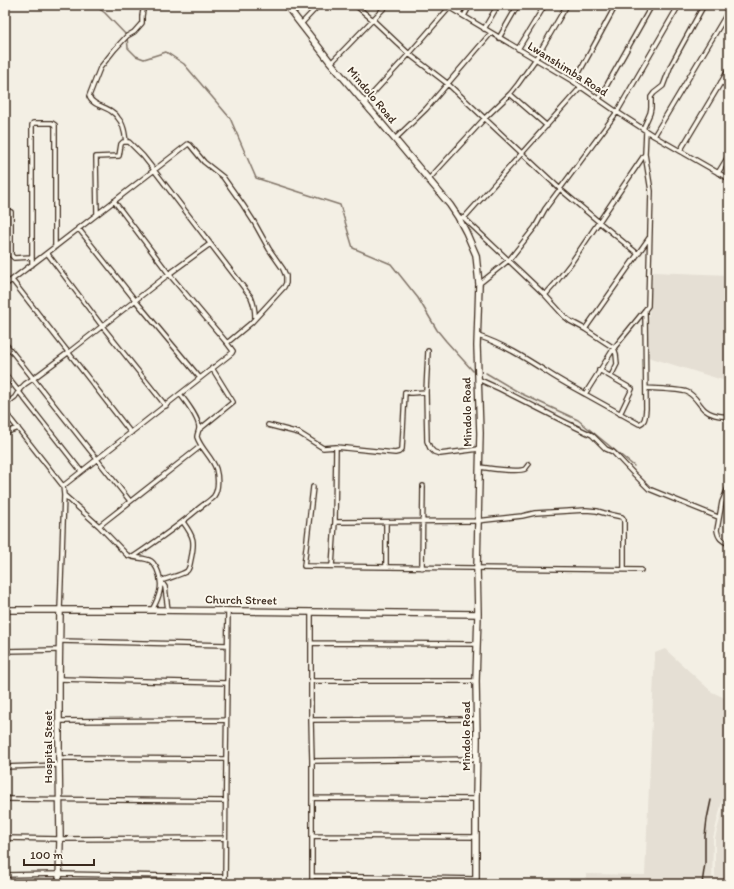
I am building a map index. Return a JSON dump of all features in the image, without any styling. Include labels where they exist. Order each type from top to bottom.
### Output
[{"type":"street","points":[[126,142],[122,123],[118,117],[112,111],[92,102],[89,96],[100,68],[127,36],[134,32],[142,23],[144,5]]},
{"type":"street","name":"Mindolo Road","points":[[286,5],[331,63],[450,206],[458,217],[476,255],[479,284],[478,379],[480,427],[477,521],[478,614],[476,681],[476,881]]},
{"type":"street","points":[[301,24],[320,5]]},
{"type":"street","points":[[355,5],[373,20],[408,54],[448,84],[560,189],[638,254]]},
{"type":"street","points":[[331,63],[387,5]]},
{"type":"street","name":"Lwanshimba Road","points":[[445,5],[574,82],[644,130],[729,180]]},
{"type":"street","points":[[459,13],[463,5]]},
{"type":"street","points":[[464,16],[470,5]]},
{"type":"street","points":[[484,29],[498,5]]},
{"type":"street","points":[[499,38],[518,5]]},
{"type":"street","points":[[518,49],[545,5]]},
{"type":"street","points":[[428,180],[518,84],[535,60],[567,5]]},
{"type":"street","points":[[574,82],[616,5]]},
{"type":"street","points":[[598,99],[652,5]]},
{"type":"street","points":[[479,284],[509,260],[535,227],[560,189],[618,112],[679,5]]},
{"type":"street","points":[[585,394],[614,348],[648,306],[651,191],[645,154],[644,130],[650,113],[651,97],[663,86],[671,65],[704,5]]},
{"type":"street","points":[[364,103],[449,8]]},
{"type":"street","points":[[654,136],[728,12]]},
{"type":"street","points":[[395,139],[419,118],[491,33]]},
{"type":"street","points":[[680,151],[729,69]]},
{"type":"street","points":[[721,82],[729,86]]},
{"type":"street","points":[[464,218],[581,87]]},
{"type":"street","points":[[510,94],[547,126]]},
{"type":"street","points":[[32,264],[33,123],[52,123],[55,126],[55,247]]},
{"type":"street","points":[[97,214],[96,157],[119,156],[121,144],[126,142],[132,145],[143,156],[251,297],[254,304],[255,318]]},
{"type":"street","points":[[5,285],[189,144],[204,162],[223,177],[254,222],[286,276],[284,287],[252,323],[227,343]]},
{"type":"street","points":[[545,295],[571,263],[645,154]]},
{"type":"street","points":[[718,173],[729,155]]},
{"type":"street","points":[[63,486],[166,406],[233,351],[169,274],[114,201]]},
{"type":"street","points":[[5,211],[11,212],[12,257],[32,257]]},
{"type":"street","points":[[458,217],[464,218],[509,260],[565,317],[614,348],[617,364],[611,376]]},
{"type":"street","points":[[78,228],[135,300],[200,378]]},
{"type":"street","points":[[585,329],[650,237]]},
{"type":"street","points":[[5,405],[15,397],[25,384],[210,244]]},
{"type":"street","points":[[47,253],[102,326],[166,406]]},
{"type":"street","points":[[12,280],[131,432]]},
{"type":"street","points":[[478,336],[518,354],[548,373],[639,424],[644,421],[646,409],[645,310]]},
{"type":"street","points":[[5,342],[98,458],[130,501]]},
{"type":"street","points":[[428,351],[426,392],[427,441],[430,448],[434,452],[440,454],[479,449]]},
{"type":"street","points":[[133,557],[183,522],[214,495],[217,488],[218,480],[216,468],[201,446],[197,437],[200,429],[232,402],[212,368]]},
{"type":"street","points":[[600,370],[632,389],[620,414]]},
{"type":"street","points":[[5,374],[81,471]]},
{"type":"street","points":[[478,379],[592,435],[606,449],[613,452],[649,489],[718,517]]},
{"type":"street","points":[[646,388],[687,392],[711,414],[729,417]]},
{"type":"street","points":[[268,425],[299,433],[323,448],[336,447],[394,453],[399,452],[402,449],[405,392],[426,392]]},
{"type":"street","points":[[180,394],[194,414],[200,429]]},
{"type":"street","points":[[5,412],[63,486],[64,495],[60,610]]},
{"type":"street","points":[[5,433],[18,428]]},
{"type":"street","points":[[99,526],[201,446]]},
{"type":"street","points":[[332,566],[335,522],[336,447]]},
{"type":"street","points":[[479,467],[522,470],[529,464]]},
{"type":"street","points":[[422,568],[423,486]]},
{"type":"street","points":[[729,486],[722,502],[718,517],[717,530],[719,538],[729,544]]},
{"type":"street","points":[[313,487],[304,566],[641,570]]},
{"type":"street","points":[[64,495],[128,554],[133,557],[152,562],[155,565],[161,581],[158,597],[152,610]]},
{"type":"street","points":[[335,522],[477,521],[535,513],[586,510],[597,511],[604,514],[622,517],[624,520],[624,570]]},
{"type":"street","points":[[161,581],[184,573],[189,568],[193,540],[183,522]]},
{"type":"street","points":[[386,522],[386,567]]},
{"type":"street","points":[[161,581],[166,590],[168,610]]},
{"type":"street","name":"Church Street","points":[[5,610],[168,610],[478,614]]},
{"type":"street","name":"Hospital Steet","points":[[59,884],[60,610]]},
{"type":"street","points":[[225,884],[228,611]]},
{"type":"street","points":[[311,612],[312,884]]},
{"type":"street","points":[[60,641],[227,645]]},
{"type":"street","points":[[311,643],[477,644]]},
{"type":"street","points":[[5,651],[60,650]]},
{"type":"street","points":[[59,679],[227,683]]},
{"type":"street","points":[[311,682],[476,681]]},
{"type":"street","points":[[59,721],[226,720]]},
{"type":"street","points":[[311,720],[477,720]]},
{"type":"street","points":[[59,758],[226,759]]},
{"type":"street","points":[[312,761],[477,759]]},
{"type":"street","points":[[5,767],[59,765]]},
{"type":"street","points":[[312,798],[476,799]]},
{"type":"street","points":[[5,799],[226,801]]},
{"type":"street","points":[[312,836],[476,837]]},
{"type":"street","points":[[5,838],[225,838]]},
{"type":"street","points":[[5,875],[59,874],[225,877]]},
{"type":"street","points":[[312,876],[476,881]]},
{"type":"shaded area","points":[[653,272],[729,275],[729,382],[645,356]]},
{"type":"shaded area","points":[[665,649],[712,692],[729,700],[729,773],[713,838],[712,884],[586,884],[586,874],[645,875],[655,653]]},
{"type":"shaded area","points":[[729,786],[729,884],[715,884],[715,838]]},
{"type":"waterway","points":[[94,5],[105,13],[127,36],[128,48],[136,56],[144,59],[166,52],[184,64],[230,118],[256,178],[340,205],[353,248],[391,264],[418,298],[437,330],[473,371]]},
{"type":"waterway","points":[[486,373],[520,393],[578,420],[634,466]]},
{"type":"railway","points":[[702,884],[705,863],[705,836],[711,800]]}]
